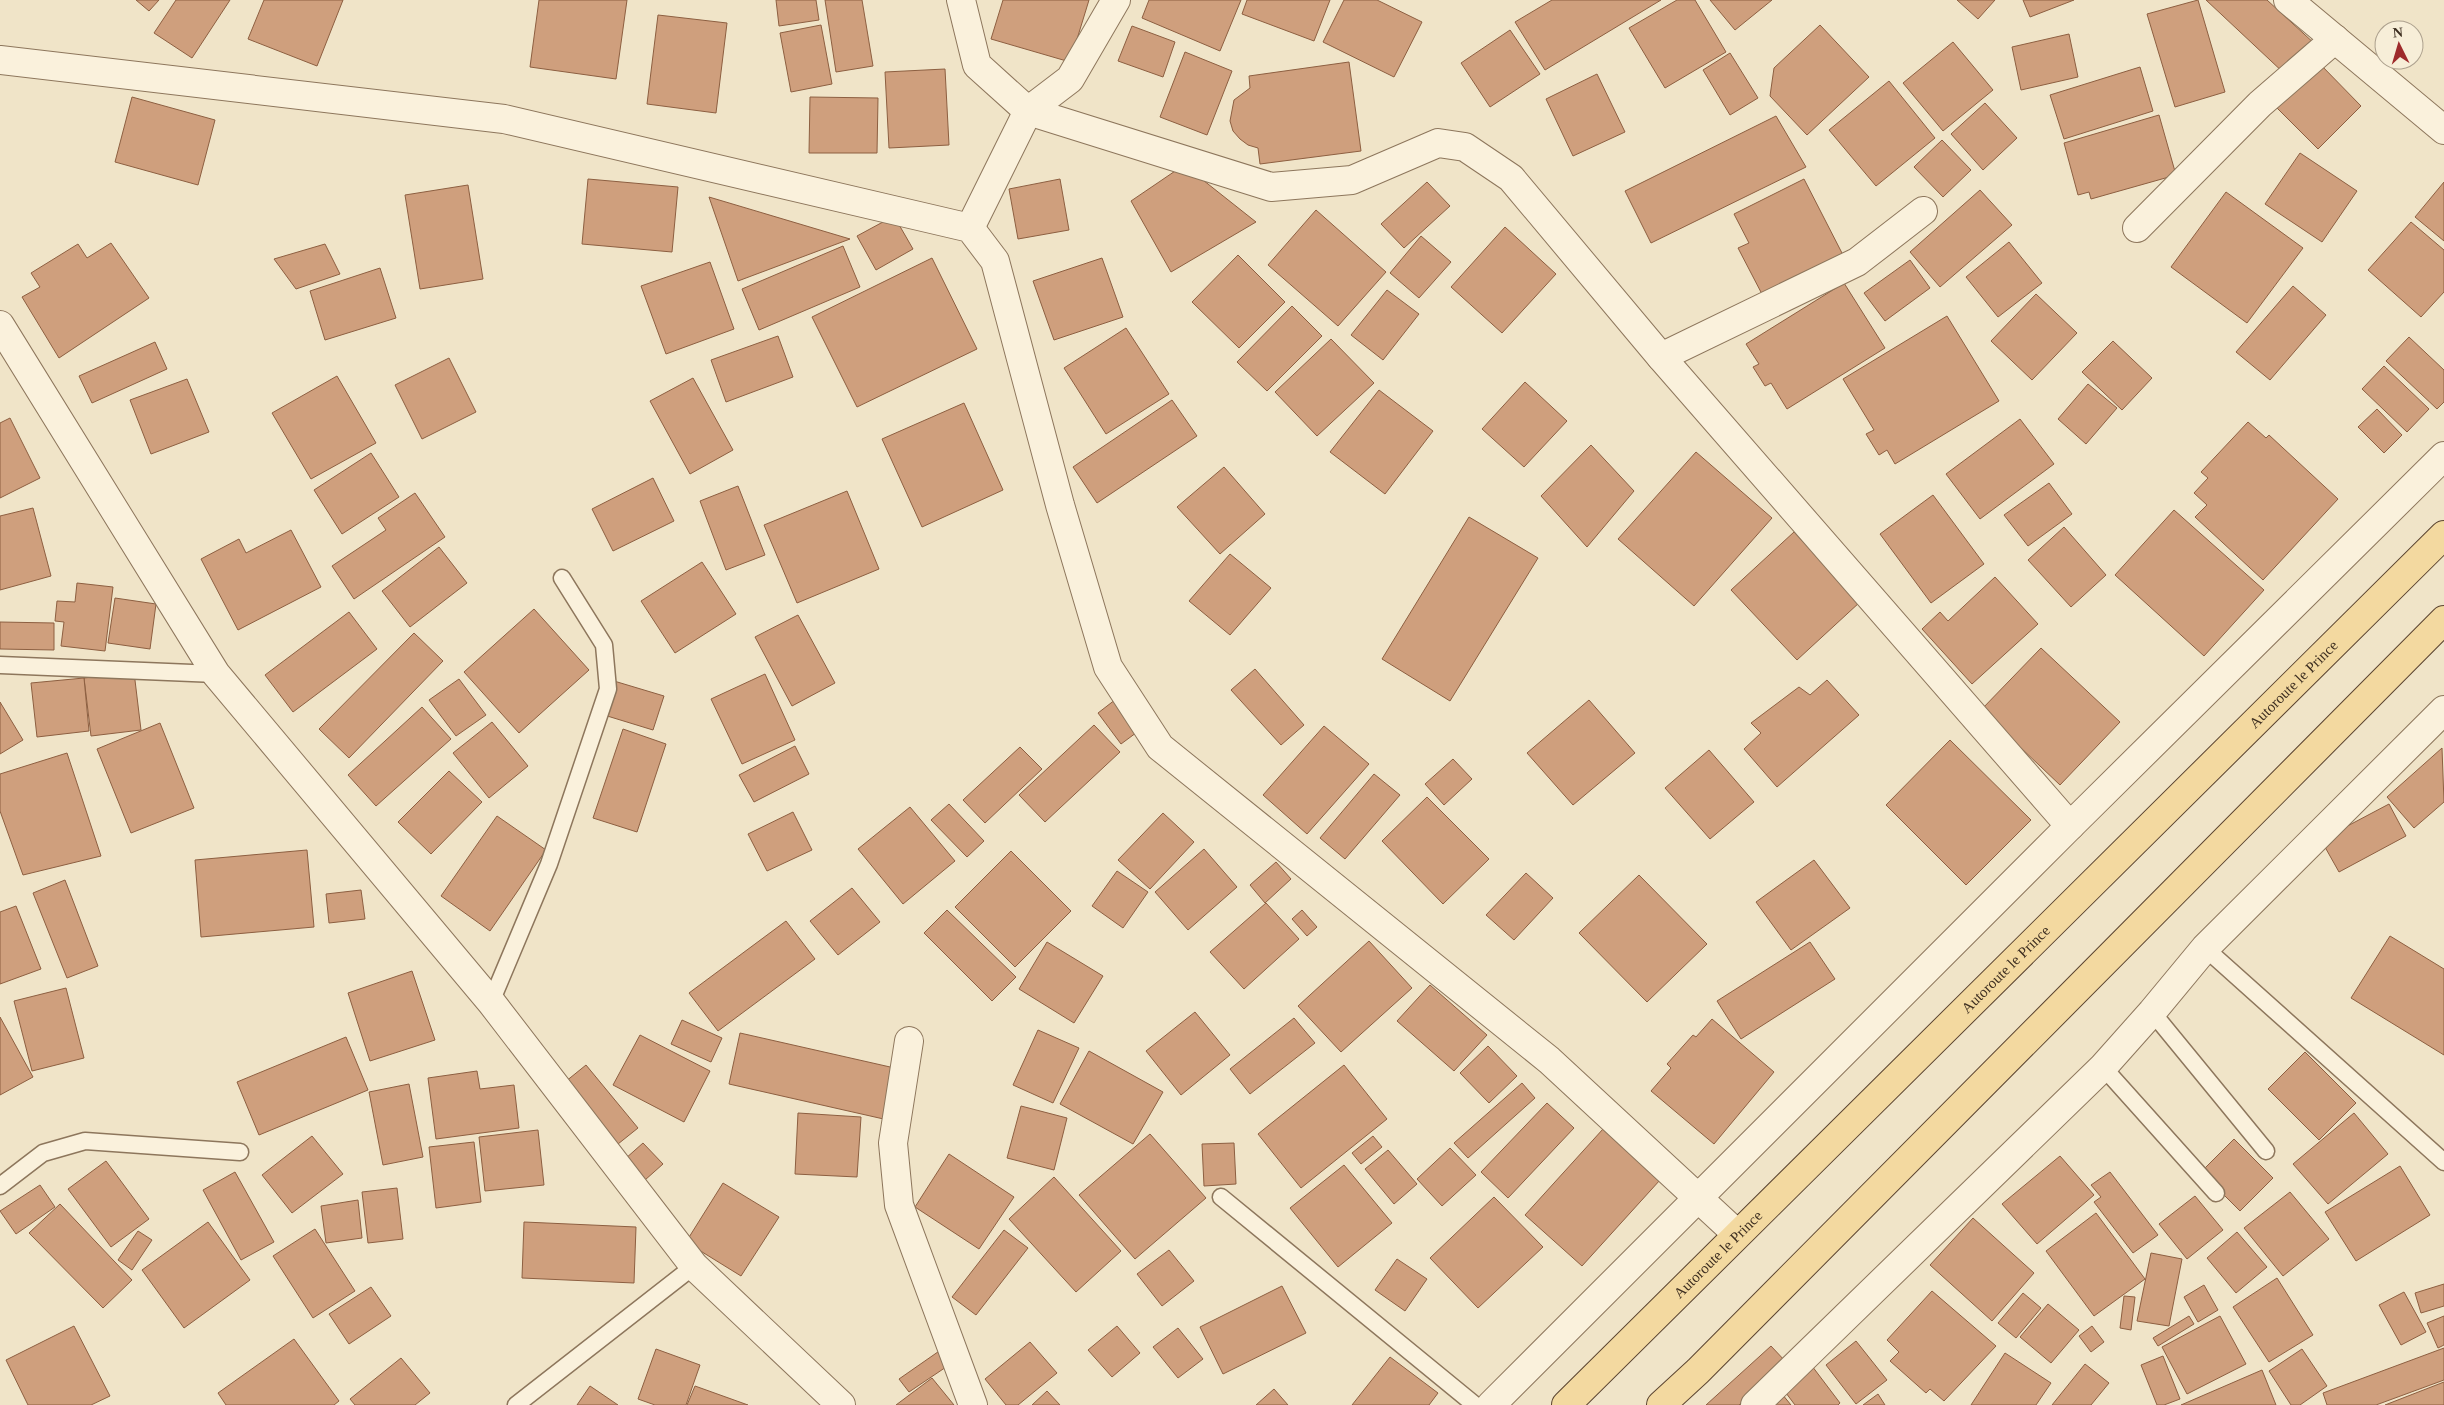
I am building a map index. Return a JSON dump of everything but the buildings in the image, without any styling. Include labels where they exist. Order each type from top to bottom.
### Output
[{"type":"main road","name":"Autoroute le Prince","points":[[1566,1405],[2444,535]]},
{"type":"main road","points":[[1661,1405],[1712,1356],[2444,620]]},
{"type":"street","points":[[961,0],[977,65],[1028,111],[1271,187],[1352,180],[1438,143],[1466,147],[1511,178],[1661,357],[2070,826]]},
{"type":"street","points":[[970,228],[1028,111],[1070,79],[1116,0]]},
{"type":"street","points":[[2288,0],[2335,39],[2441,120]]},
{"type":"street","points":[[2137,228],[2260,104],[2335,39]]},
{"type":"street","points":[[0,60],[504,119],[970,228],[996,261],[1060,505],[1108,667],[1160,747],[1548,1060],[1738,1234]]},
{"type":"street","points":[[1661,357],[1857,262],[1923,211]]},
{"type":"street","points":[[0,325],[216,674],[491,1002],[694,1266],[842,1405]]},
{"type":"street","points":[[1491,1405],[2070,826],[2444,456]]},
{"type":"street","points":[[2408,656],[2444,636]]},
{"type":"street","points":[[1755,1405],[2102,1067],[2152,1012],[2205,948],[2444,710]]},
{"type":"street","points":[[909,1041],[893,1143],[899,1206],[973,1405]]},
{"type":"lane","points":[[491,1002],[549,864],[608,689],[604,645],[562,578]]},
{"type":"lane","points":[[0,665],[216,674]]},
{"type":"lane","points":[[2205,948],[2444,1162]]},
{"type":"lane","points":[[2152,1012],[2266,1151]]},
{"type":"lane","points":[[2102,1067],[2216,1193]]},
{"type":"lane","points":[[0,1186],[43,1153],[85,1141],[240,1152]]},
{"type":"lane","points":[[1221,1197],[1475,1405]]},
{"type":"lane","points":[[516,1405],[694,1266]]}]
